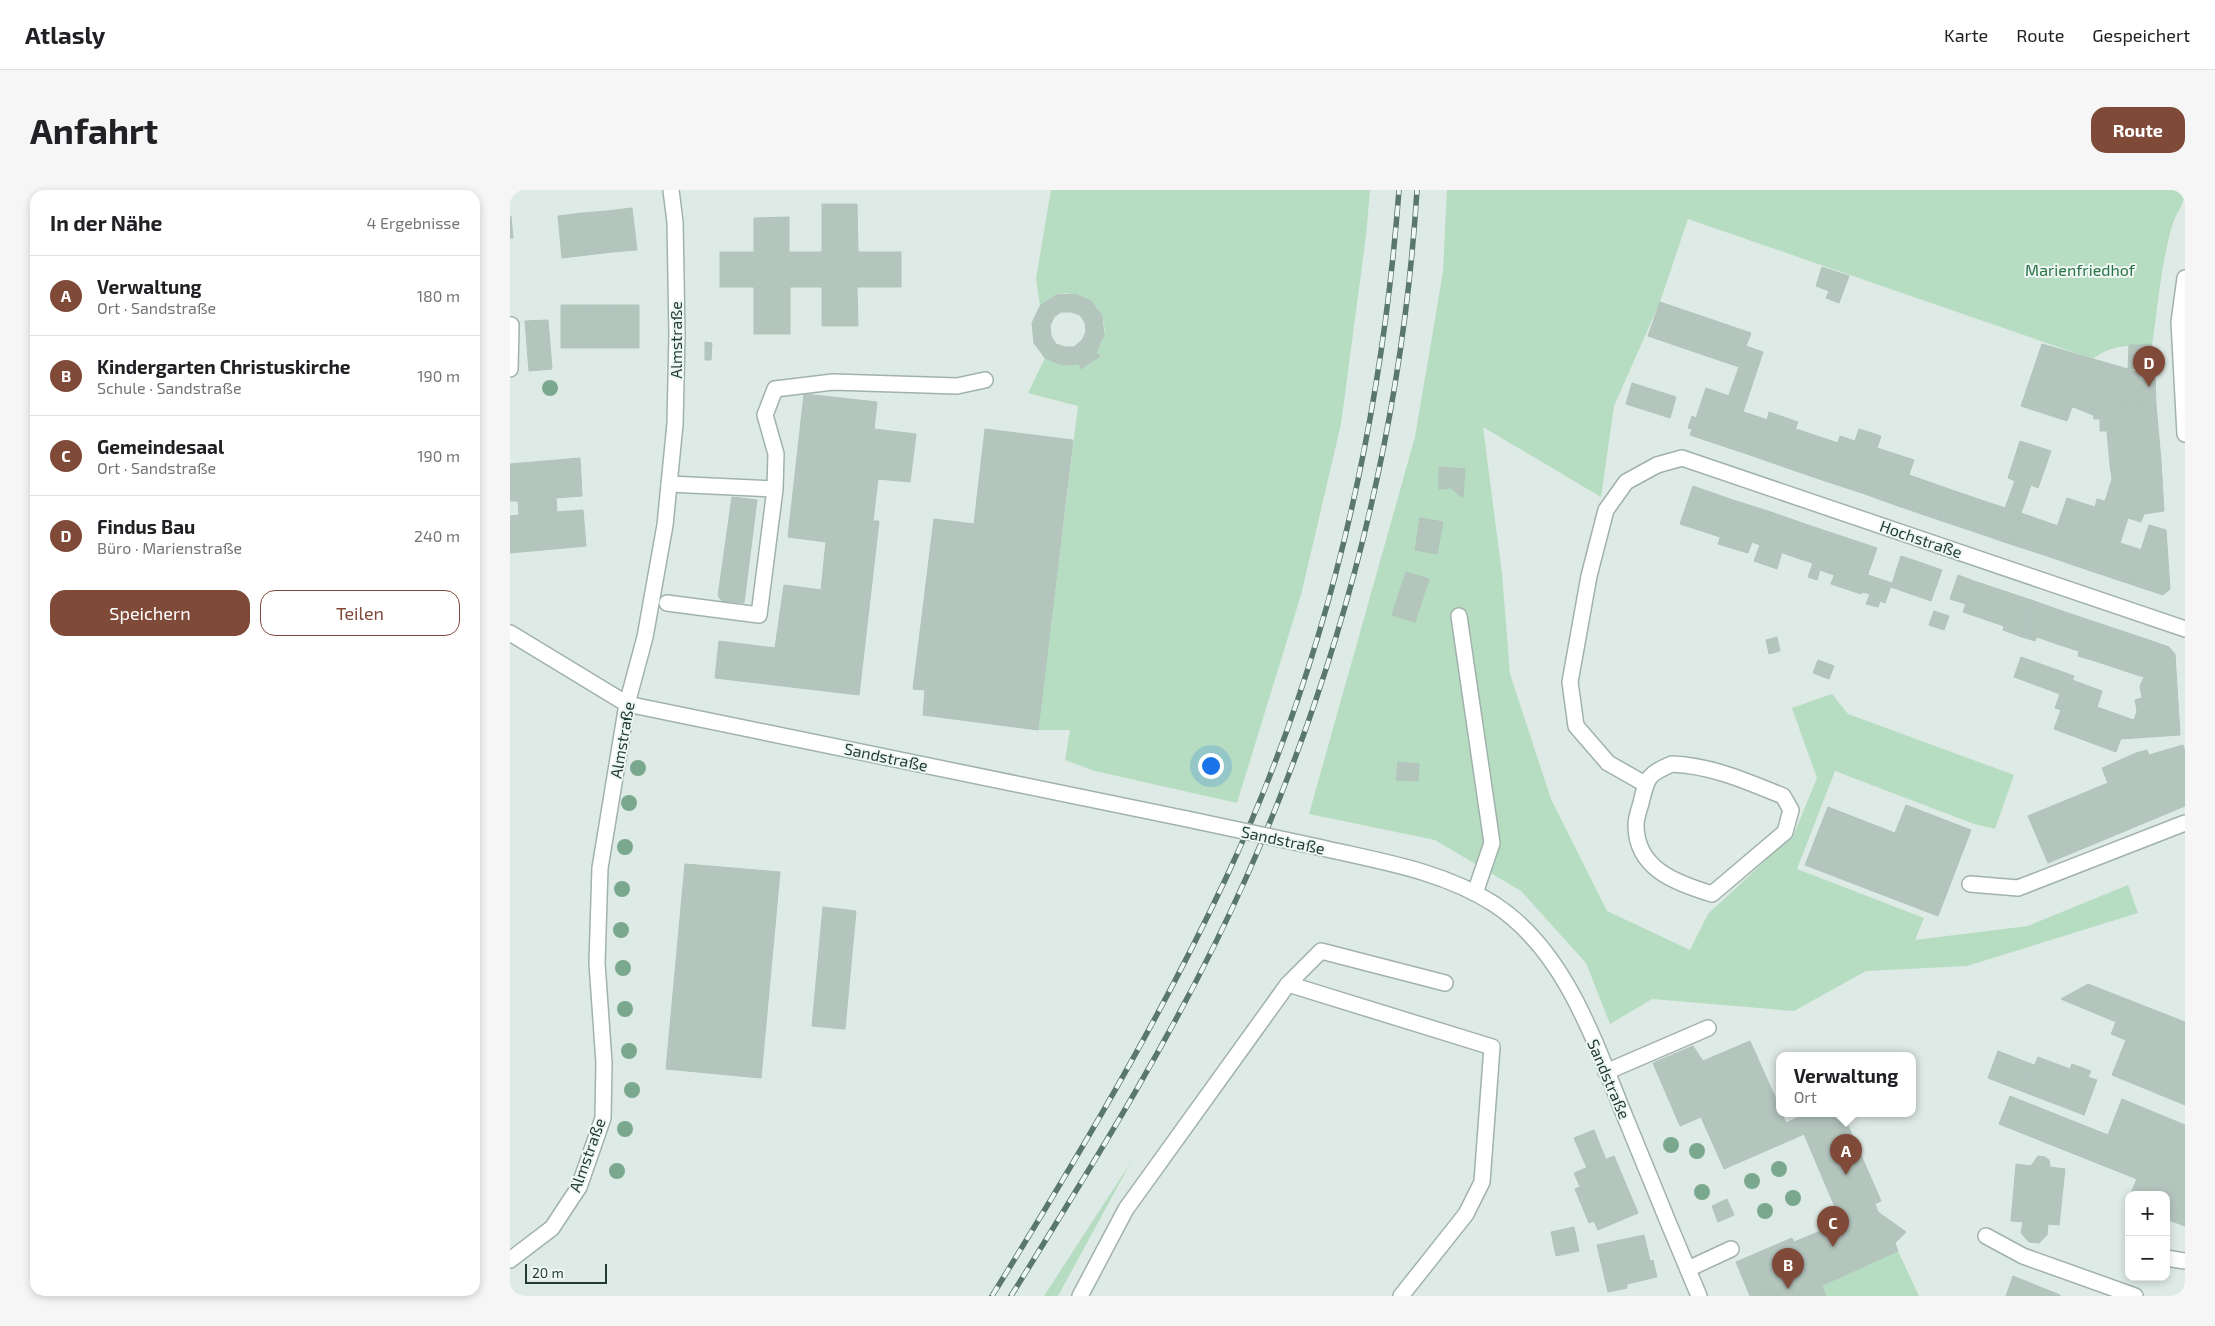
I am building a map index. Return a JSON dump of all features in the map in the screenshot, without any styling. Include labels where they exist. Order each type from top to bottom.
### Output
[{"type":"street","name":"Almstraße","points":[[510,1260],[552,1228],[579,1186],[603,1118],[604,1063],[597,963],[600,868],[627,704],[645,637],[665,525],[675,424],[677,335],[675,222],[671,190]]},
{"type":"street","points":[[2185,278],[2179,322],[2185,434]]},
{"type":"street","points":[[510,369],[511,324]]},
{"type":"street","points":[[667,603],[759,615],[776,489],[776,454],[766,415],[775,389],[833,382],[958,386],[985,380]]},
{"type":"street","name":"Hochstraße","points":[[1645,784],[1608,762],[1576,726],[1570,682],[1589,576],[1606,510],[1626,482],[1657,465],[1682,458],[2185,629]]},
{"type":"street","points":[[669,484],[776,489]]},
{"type":"street","points":[[1459,616],[1492,843],[1475,893]]},
{"type":"street","name":"Sandstraße","points":[[510,634],[627,704],[1318,847],[1424,872],[1455,883],[1475,893],[1495,905],[1526,930],[1551,960],[1581,1012],[1699,1296]]},
{"type":"street","points":[[1672,764],[1696,765],[1728,773],[1783,796],[1791,810],[1785,832],[1712,894],[1680,884],[1652,866],[1638,846],[1636,824],[1645,784],[1654,772],[1672,764]]},
{"type":"street","points":[[1970,884],[2018,888],[2185,823]]},
{"type":"street","points":[[1080,1296],[1126,1209],[1288,984],[1321,951],[1445,982]]},
{"type":"street","points":[[1288,984],[1492,1047],[1482,1182],[1466,1214],[1401,1296]]},
{"type":"street","points":[[1606,1072],[1708,1028]]},
{"type":"street","points":[[1986,1236],[2023,1256],[2135,1296]]},
{"type":"street","points":[[1688,1269],[1731,1249]]},
{"type":"street","points":[[2170,1259],[2185,1261]]},
{"type":"green space","points":[[1051,190],[1370,190],[1366,236],[1341,424],[1301,595],[1237,803],[1095,771],[1065,760],[1070,730],[1038,730],[1078,406],[1028,393],[1045,358],[1062,365],[1079,364],[1082,369],[1099,356],[1096,353],[1103,337],[1104,325],[1102,317],[1091,302],[1074,294],[1056,295],[1040,306],[1036,279]]},
{"type":"green space","name":"Marienfriedhof","points":[[1447,190],[2185,190],[2182,204],[2172,226],[2165,255],[2152,345],[2113,348],[2093,359],[1688,219],[1660,302],[1614,406],[1601,497],[1483,427],[1502,574],[1510,674],[1551,799],[1607,911],[1690,950],[1708,914],[1794,834],[1817,778],[1792,708],[1832,694],[1848,714],[2014,775],[1995,829],[1974,824],[1835,771],[1797,869],[1924,918],[1915,940],[2028,926],[2128,885],[2138,913],[1967,966],[1866,971],[1794,1011],[1652,999],[1610,1024],[1586,963],[1521,891],[1435,840],[1309,814],[1415,437],[1443,272]]},
{"type":"green space","points":[[1131,1162],[1058,1296],[1044,1296]]},
{"type":"green space","points":[[1898,1251],[1919,1296],[1826,1296],[1822,1286]]},
{"type":"building","points":[[822,204],[857,204],[858,252],[901,252],[901,287],[857,287],[858,326],[822,326],[822,287],[797,287],[797,252],[822,252]]},
{"type":"building","points":[[632,208],[637,250],[612,252],[607,211]]},
{"type":"building","points":[[607,211],[612,252],[587,255],[582,213]]},
{"type":"building","points":[[582,213],[587,255],[562,258],[558,216]]},
{"type":"building","points":[[511,216],[513,238],[510,238]]},
{"type":"building","points":[[789,217],[789,252],[797,252],[797,287],[790,287],[790,334],[754,334],[754,287],[720,287],[720,252],[754,252],[754,218]]},
{"type":"building","points":[[1822,267],[1849,276],[1839,303],[1826,298],[1829,291],[1816,286]]},
{"type":"building","points":[[1075,294],[1091,301],[1102,316],[1104,335],[1096,353],[1100,356],[1081,369],[1079,364],[1062,365],[1045,358],[1034,343],[1032,323],[1040,306],[1056,295]],"holes":[[[1061,312],[1071,312],[1080,315],[1085,323],[1086,332],[1082,340],[1074,347],[1065,347],[1056,344],[1051,336],[1050,326],[1054,317]]]},
{"type":"building","points":[[1660,302],[1751,333],[1746,346],[1763,352],[1743,412],[1725,406],[1739,367],[1648,336]]},
{"type":"building","points":[[561,305],[587,305],[587,348],[561,348]]},
{"type":"building","points":[[587,305],[612,305],[612,348],[587,348]]},
{"type":"building","points":[[612,305],[639,305],[639,348],[612,348]]},
{"type":"building","points":[[548,320],[552,369],[529,371],[525,321]]},
{"type":"building","points":[[705,342],[712,343],[711,360],[705,360]]},
{"type":"building","points":[[2042,344],[2093,359],[2076,408],[2072,407],[2067,421],[2021,406]]},
{"type":"building","points":[[2129,345],[2152,345],[2151,369],[2128,369]]},
{"type":"building","points":[[2093,359],[2128,369],[2120,394],[2122,407],[2093,409],[2093,415],[2076,408]]},
{"type":"building","points":[[2128,369],[2145,375],[2155,375],[2156,405],[2122,407],[2120,394]]},
{"type":"building","points":[[1632,383],[1676,397],[1670,418],[1626,404]]},
{"type":"building","points":[[1706,388],[1729,396],[1725,406],[1762,418],[1750,455],[1690,435],[1692,429],[1688,428],[1692,416],[1696,418]]},
{"type":"building","points":[[804,394],[877,402],[874,429],[916,434],[910,482],[878,479],[873,521],[879,521],[859,695],[715,678],[719,641],[775,648],[784,585],[821,590],[826,542],[788,537]]},
{"type":"building","points":[[2156,405],[2161,461],[2110,465],[2107,431],[2100,431],[2100,419],[2094,419],[2093,409]]},
{"type":"building","points":[[1769,412],[1798,422],[1795,429],[1799,430],[1787,468],[1750,455],[1762,418],[1767,420]]},
{"type":"building","points":[[985,429],[1073,440],[1038,730],[923,715],[925,690],[913,689],[934,519],[974,524]]},
{"type":"building","points":[[1859,429],[1881,436],[1862,493],[1825,481],[1840,436],[1855,441]]},
{"type":"building","points":[[1799,430],[1838,443],[1825,481],[1787,468]]},
{"type":"building","points":[[2020,441],[2051,451],[2038,488],[2031,485],[2021,513],[2005,508],[2015,481],[2008,478]]},
{"type":"building","points":[[1877,448],[1914,460],[1898,506],[1862,493]]},
{"type":"building","points":[[580,458],[582,496],[556,498],[557,512],[583,510],[586,546],[510,553],[510,516],[519,515],[518,501],[510,501],[510,464]]},
{"type":"building","points":[[2161,461],[2164,511],[2144,514],[2141,522],[2095,508],[2097,499],[2105,501],[2112,479],[2110,465]]},
{"type":"building","points":[[1439,467],[1465,469],[1463,498],[1451,488],[1439,489]]},
{"type":"building","points":[[1909,475],[1949,489],[1939,520],[1898,506]]},
{"type":"building","points":[[1693,486],[1733,500],[1720,537],[1680,524]]},
{"type":"building","points":[[1949,489],[1984,501],[1975,532],[1939,520]]},
{"type":"building","points":[[732,497],[757,500],[744,603],[722,601],[718,596]]},
{"type":"building","points":[[2067,498],[2104,510],[2085,569],[2047,556]]},
{"type":"building","points":[[1733,500],[1771,512],[1760,545],[1752,542],[1748,553],[1718,544]]},
{"type":"building","points":[[1984,501],[2021,513],[2010,544],[1975,532]]},
{"type":"building","points":[[2104,510],[2128,518],[2120,543],[2142,550],[2130,584],[2085,569]]},
{"type":"building","points":[[1771,512],[1808,525],[1797,558],[1760,545]]},
{"type":"building","points":[[2021,513],[2058,526],[2047,556],[2010,544]]},
{"type":"building","points":[[1420,518],[1443,522],[1437,554],[1415,550]]},
{"type":"building","points":[[1808,525],[1847,538],[1834,575],[1820,570],[1817,580],[1808,577],[1813,563],[1797,558]]},
{"type":"building","points":[[2149,525],[2166,530],[2170,589],[2163,595],[2130,584]]},
{"type":"building","points":[[1847,538],[1877,548],[1861,594],[1831,584]]},
{"type":"building","points":[[1760,545],[1782,552],[1777,569],[1754,561]]},
{"type":"building","points":[[1901,556],[1922,563],[1911,594],[1891,587]]},
{"type":"building","points":[[1922,563],[1942,570],[1931,601],[1911,594]]},
{"type":"building","points":[[1406,572],[1429,579],[1415,622],[1392,615]]},
{"type":"building","points":[[1868,575],[1892,583],[1885,603],[1880,601],[1878,607],[1866,604],[1870,594],[1862,592]]},
{"type":"building","points":[[1958,575],[1974,581],[1966,604],[1950,599]]},
{"type":"building","points":[[1974,581],[2034,601],[2022,637],[2003,630],[2004,626],[1963,612]]},
{"type":"building","points":[[2034,601],[2071,614],[2060,645],[2037,637],[2035,641],[2022,637]]},
{"type":"building","points":[[1934,611],[1949,616],[1944,630],[1929,625]]},
{"type":"building","points":[[2071,614],[2107,626],[2095,661],[2078,656],[2079,651],[2060,645]]},
{"type":"building","points":[[2107,626],[2146,639],[2134,674],[2095,661]]},
{"type":"building","points":[[1777,637],[1780,651],[1769,654],[1766,640]]},
{"type":"building","points":[[2146,639],[2169,647],[2175,654],[2180,735],[2120,739],[2128,718],[2134,720],[2137,711],[2135,700],[2142,698],[2140,686],[2144,677],[2134,674]]},
{"type":"building","points":[[2021,657],[2074,676],[2061,710],[2055,708],[2060,694],[2014,677]]},
{"type":"building","points":[[1818,660],[1834,666],[1829,679],[1813,673]]},
{"type":"building","points":[[2072,680],[2102,691],[2097,707],[2128,718],[2116,752],[2054,729]]},
{"type":"building","points":[[2183,745],[2185,751],[2185,806],[2048,863],[2028,816],[2108,783],[2102,768],[2136,753],[2147,750],[2149,755]]},
{"type":"building","points":[[1398,762],[1419,764],[1418,781],[1396,780]]},
{"type":"building","points":[[1906,805],[1971,830],[1938,916],[1805,865],[1828,807],[1895,833]]},
{"type":"building","points":[[685,864],[780,872],[761,1078],[666,1069]]},
{"type":"building","points":[[823,907],[856,911],[845,1029],[812,1026]]},
{"type":"building","points":[[2088,984],[2185,1022],[2185,1105],[2112,1075],[2126,1040],[2111,1034],[2116,1022],[2061,999]]},
{"type":"building","points":[[1750,1041],[1776,1099],[1776,1117],[1783,1117],[1793,1139],[1724,1169],[1701,1117],[1680,1126],[1653,1063],[1693,1046],[1703,1061]]},
{"type":"building","points":[[1998,1051],[2034,1065],[2024,1092],[1988,1078]]},
{"type":"building","points":[[2038,1057],[2070,1069],[2072,1064],[2091,1071],[2088,1077],[2097,1080],[2084,1115],[2024,1092]]},
{"type":"building","points":[[2010,1096],[2108,1135],[2122,1099],[2185,1125],[2185,1226],[2170,1220],[2170,1191],[2132,1191],[2137,1179],[1999,1124]]},
{"type":"building","points":[[1799,1117],[1844,1117],[1881,1201],[1840,1219],[1804,1134],[1793,1139],[1786,1123]]},
{"type":"building","points":[[1594,1130],[1606,1160],[1587,1168],[1574,1138]]},
{"type":"building","points":[[1614,1156],[1638,1213],[1598,1230],[1594,1221],[1589,1223],[1575,1189],[1580,1187],[1574,1173]]},
{"type":"building","points":[[2038,1156],[2049,1160],[2050,1167],[2065,1169],[2059,1225],[2048,1224],[2047,1235],[2039,1243],[2029,1242],[2021,1233],[2023,1222],[2011,1221],[2016,1164],[2031,1166]]},
{"type":"building","points":[[1727,1199],[1734,1215],[1718,1222],[1712,1206]]},
{"type":"building","points":[[1875,1204],[1878,1212],[1906,1232],[1895,1243],[1898,1251],[1799,1296],[1795,1296],[1790,1286],[1768,1295],[1766,1292],[1750,1296],[1736,1262],[1792,1238],[1794,1242],[1842,1222],[1840,1219]]},
{"type":"building","points":[[1574,1227],[1579,1251],[1556,1256],[1551,1232]]},
{"type":"building","points":[[1644,1235],[1650,1261],[1653,1260],[1657,1277],[1627,1284],[1627,1288],[1608,1292],[1597,1245]]},
{"type":"building","points":[[2013,1276],[2060,1295],[2060,1296],[2006,1296]]},
{"type":"building","points":[[1790,1286],[1795,1296],[1756,1296],[1766,1292],[1768,1295]]},
{"type":"building","points":[[1822,1286],[1826,1296],[1799,1296]]},
{"type":"railway","points":[[992,1296],[1085,1142],[1173,985],[1226,878],[1262,796],[1293,713],[1320,628],[1344,542],[1363,455],[1379,367],[1391,279],[1399,190]]},
{"type":"railway","points":[[1011,1296],[1136,1091],[1194,986],[1246,878],[1281,796],[1312,712],[1339,628],[1362,542],[1382,455],[1398,368],[1417,190]]},
{"type":"place","name":"Findus Bau","points":[[2149,387]]},
{"type":"place","name":"Verwaltung","points":[[1846,1175]]},
{"type":"place","name":"Gemeindesaal","points":[[1833,1247]]},
{"type":"place","name":"Kindergarten Christuskirche","points":[[1788,1289]]}]
